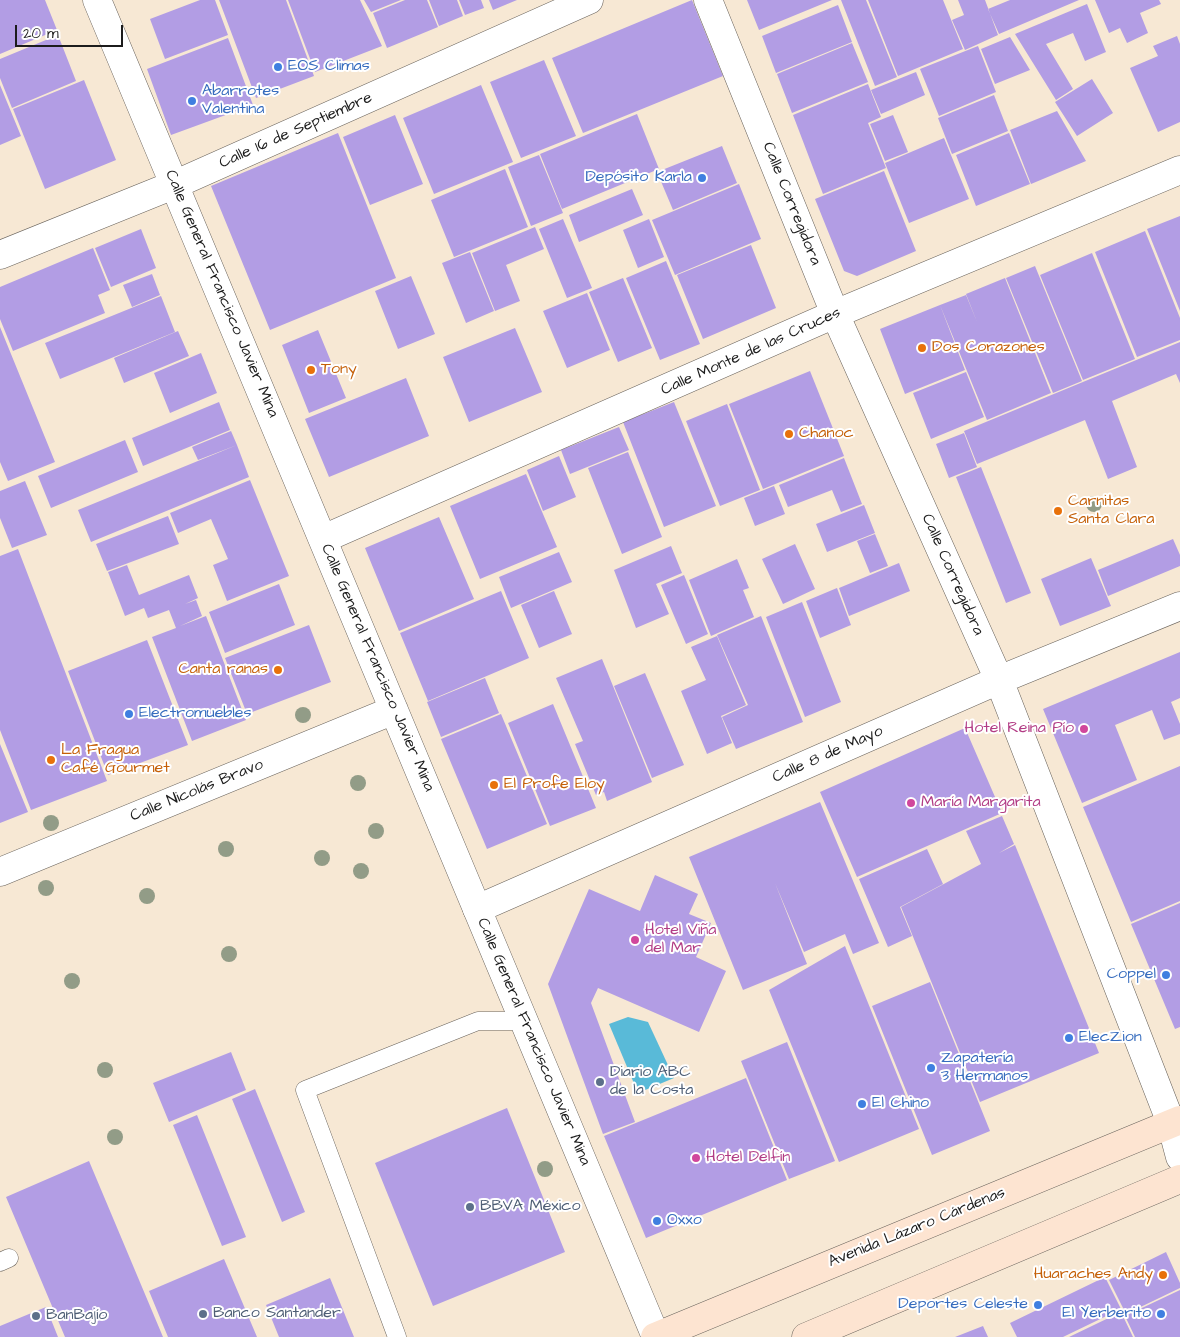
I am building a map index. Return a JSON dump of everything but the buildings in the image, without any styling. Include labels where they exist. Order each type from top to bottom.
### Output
[{"type":"main road","name":"Avenida Lázaro Cárdenas","points":[[655,1337],[1175,1122]]},
{"type":"main road","points":[[806,1337],[1180,1179]]},
{"type":"street","name":"Calle General Francisco Javier Mina","points":[[97,0],[176,184],[655,1337]]},
{"type":"street","name":"Calle 16 de Septiembre","points":[[0,255],[176,184],[589,0]]},
{"type":"street","name":"Calle Corregidora","points":[[708,0],[836,314],[999,680],[1175,1122],[1180,1157]]},
{"type":"street","name":"Calle Monte de las Cruces","points":[[324,539],[836,314],[1180,170]]},
{"type":"street","name":"Calle 8 de Mayo","points":[[477,909],[999,680],[1180,606]]},
{"type":"street","name":"Calle Nicolás Bravo","points":[[0,872],[394,710]]},
{"type":"lane","points":[[397,1337],[305,1090],[478,1021],[524,1021]]},
{"type":"water","points":[[628,1017],[648,1022],[674,1078],[638,1093],[609,1024]]},
{"type":"place","name":"EOS Climas","points":[[278,67]]},
{"type":"place","name":"Abarrotes Valentina","points":[[192,101]]},
{"type":"place","name":"Depósito Karla","points":[[702,178]]},
{"type":"place","name":"Dos Corazones","points":[[922,348]]},
{"type":"place","name":"Tony","points":[[311,370]]},
{"type":"place","name":"Chanoc","points":[[789,434]]},
{"type":"place","name":"Carnitas Santa Clara","points":[[1058,511]]},
{"type":"place","name":"Canta ranas","points":[[278,670]]},
{"type":"place","name":"Electromuebles","points":[[129,714]]},
{"type":"place","name":"Hotel Reina Pío","points":[[1084,729]]},
{"type":"place","name":"La Fragua Café Gourmet","points":[[51,760]]},
{"type":"place","name":"El Profe Eloy","points":[[494,785]]},
{"type":"place","name":"María Margarita","points":[[911,803]]},
{"type":"place","name":"Hotel Viña del Mar","points":[[635,940]]},
{"type":"place","name":"Coppel","points":[[1166,975]]},
{"type":"place","name":"ElecZion","points":[[1069,1038]]},
{"type":"place","name":"Zapatería 3 Hermanos","points":[[931,1068]]},
{"type":"place","name":"Diario ABC de la Costa","points":[[600,1082]]},
{"type":"place","name":"El Chino","points":[[862,1104]]},
{"type":"place","name":"Hotel Delfín","points":[[696,1158]]},
{"type":"place","name":"BBVA México","points":[[470,1207]]},
{"type":"place","name":"Oxxo","points":[[657,1221]]},
{"type":"place","name":"Huaraches Andy","points":[[1163,1275]]},
{"type":"place","name":"Deportes Celeste","points":[[1038,1305]]},
{"type":"place","name":"Banco Santander","points":[[203,1314]]},
{"type":"place","name":"El Yerberito","points":[[1161,1314]]},
{"type":"place","name":"BanBajío","points":[[36,1316]]}]
